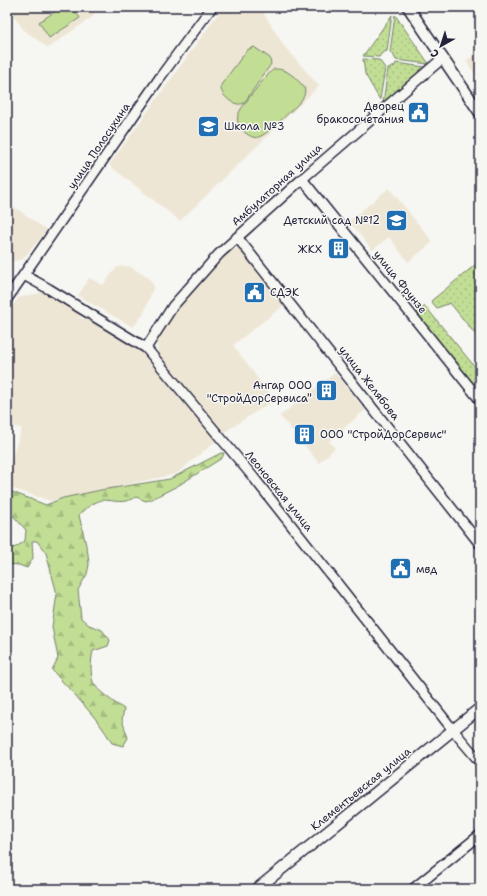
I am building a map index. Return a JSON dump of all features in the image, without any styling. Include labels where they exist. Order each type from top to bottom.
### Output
[{"type":"main road","points":[[408,7],[480,113]]},
{"type":"main road","name":"Клементьевская улица","points":[[257,889],[480,708]]},
{"type":"street","name":"улица Полосухина","points":[[7,299],[161,76],[212,7]]},
{"type":"street","name":"Амбулаторная улица","points":[[146,348],[173,306],[219,254],[302,179],[443,58]]},
{"type":"street","name":"улица Фрунзе","points":[[302,179],[480,400]]},
{"type":"street","name":"улица Желябова","points":[[237,237],[480,544]]},
{"type":"street","name":"Леоновская улица","points":[[24,275],[49,288],[146,348],[254,478],[453,730],[480,762]]},
{"type":"street","points":[[413,889],[480,835]]},
{"type":"shaded area","points":[[7,7],[90,7],[95,15],[48,48],[24,30]]},
{"type":"shaded area","name":"Школа №3","points":[[223,7],[260,7],[284,46],[319,86],[180,221],[109,165]]},
{"type":"shaded area","points":[[480,50],[480,81],[466,61]]},
{"type":"shaded area","points":[[389,188],[433,242],[408,262],[389,237],[372,250],[349,221]]},
{"type":"shaded area","points":[[7,202],[47,230],[23,259],[10,262],[7,261]]},
{"type":"shaded area","points":[[230,249],[239,249],[271,286],[269,288],[283,306],[233,345],[274,400],[223,433],[158,354],[157,343],[159,336],[179,304]]},
{"type":"shaded area","points":[[129,266],[149,278],[154,286],[143,315],[133,327],[78,296],[89,278],[103,285],[117,267]]},
{"type":"shaded area","points":[[43,292],[79,312],[80,317],[84,319],[89,318],[143,351],[216,441],[176,474],[51,501],[7,487],[7,472],[22,428],[7,426],[7,315],[18,298]]},
{"type":"shaded area","points":[[335,373],[365,410],[329,441],[335,448],[319,463],[280,416]]},
{"type":"green space","points":[[62,7],[72,7],[80,18],[49,38],[39,22]]},
{"type":"green space","points":[[392,15],[387,51],[382,53],[379,57],[363,56]]},
{"type":"green space","points":[[395,15],[429,64],[396,60],[390,52]]},
{"type":"green space","points":[[254,47],[270,58],[271,64],[244,103],[236,104],[228,100],[222,93],[221,85],[247,50]]},
{"type":"green space","points":[[363,59],[379,60],[385,68],[380,100],[365,74]]},
{"type":"green space","points":[[396,63],[425,67],[383,103],[388,69],[395,66]]},
{"type":"green space","points":[[274,69],[283,70],[294,77],[304,87],[305,93],[302,100],[269,131],[259,137],[252,137],[241,128],[238,123],[238,115],[254,91]]},
{"type":"green space","points":[[480,261],[480,340],[450,303],[437,308],[431,301]]},
{"type":"green space","points":[[425,306],[475,367],[480,363],[479,393],[417,313]]},
{"type":"green space","points":[[221,453],[224,453],[222,458],[179,485],[152,499],[146,501],[136,497],[119,502],[102,500],[89,506],[79,515],[89,565],[87,574],[78,590],[81,618],[89,625],[102,630],[110,640],[108,646],[93,651],[91,675],[95,686],[124,709],[122,720],[128,738],[123,746],[112,743],[92,714],[52,670],[58,658],[52,627],[57,594],[46,553],[37,541],[32,541],[33,558],[27,568],[19,565],[7,564],[7,549],[16,547],[25,541],[26,530],[7,509],[7,490],[46,505],[63,498],[101,490],[170,479]]},
{"type":"place","name":"Дворец бракосочетания","points":[[419,112]]},
{"type":"place","name":"Школа №3","points":[[208,126]]},
{"type":"place","name":"Детский сад №12","points":[[396,220]]},
{"type":"place","name":"ЖКХ","points":[[338,249]]},
{"type":"place","name":"СДЭК","points":[[255,292]]},
{"type":"place","name":"Ангар ООО \"СтройДорСервиса\"","points":[[327,391]]},
{"type":"place","name":"ООО \"СтройДорСервис\"","points":[[305,434]]},
{"type":"place","name":"мвд","points":[[401,569]]}]
